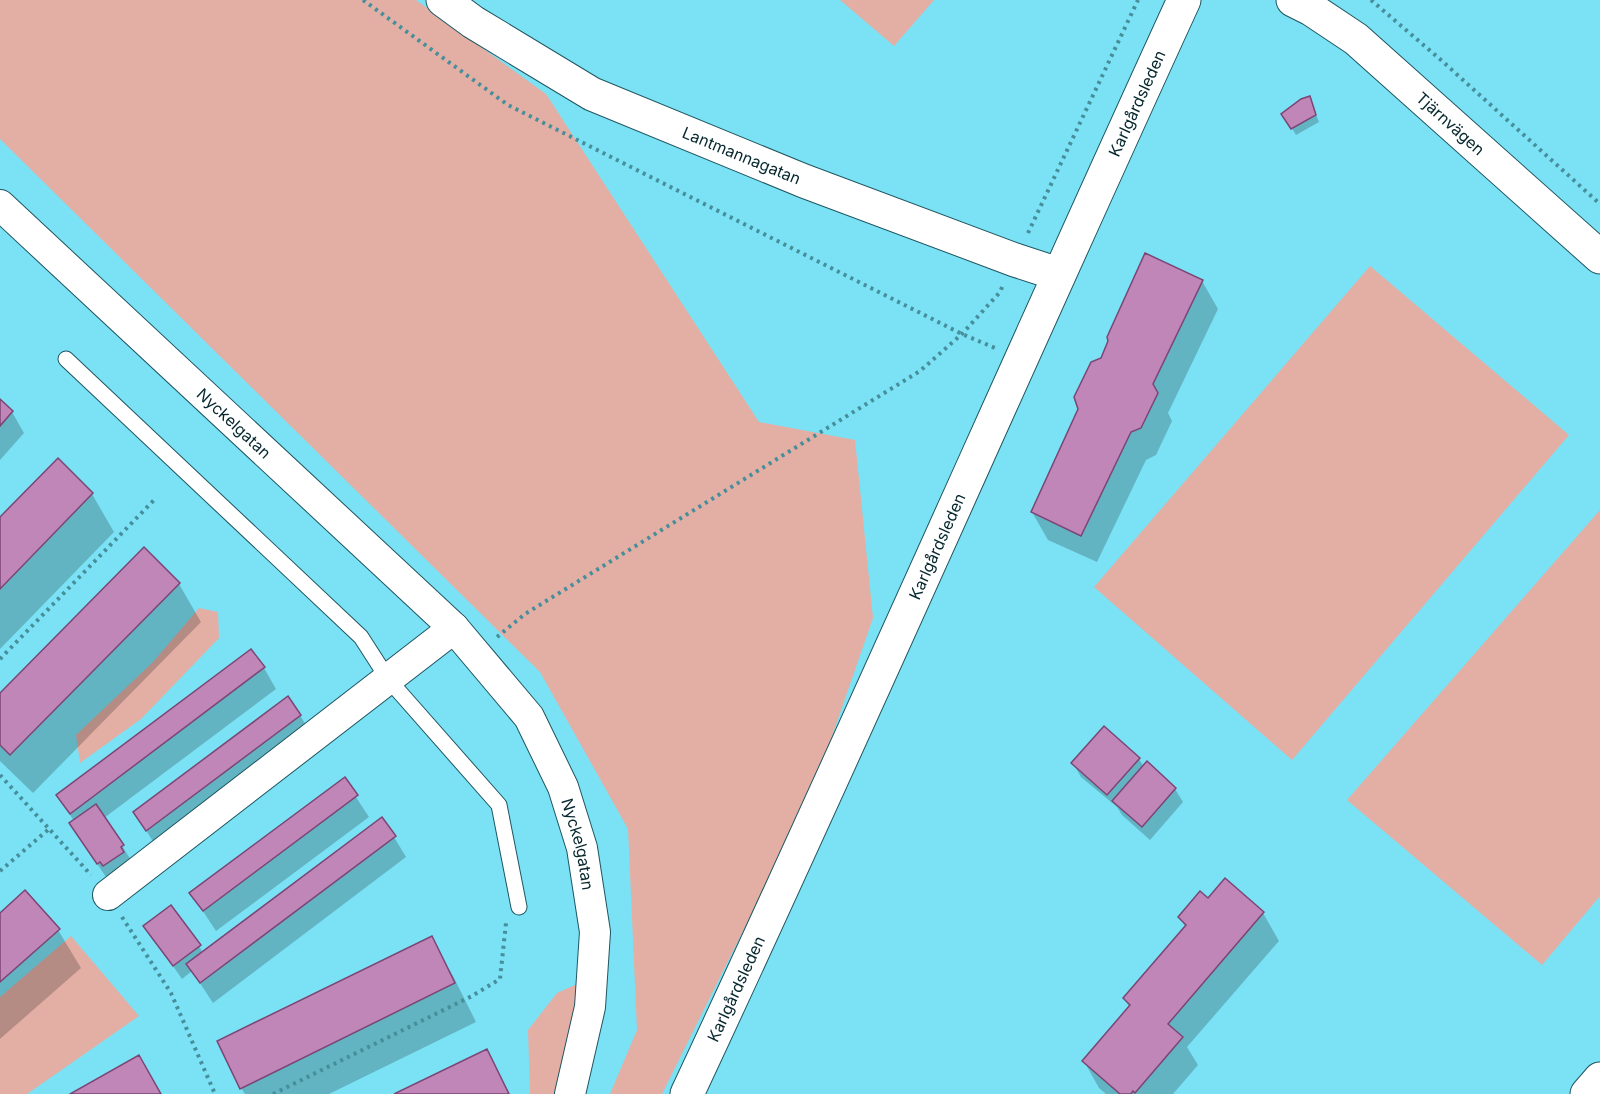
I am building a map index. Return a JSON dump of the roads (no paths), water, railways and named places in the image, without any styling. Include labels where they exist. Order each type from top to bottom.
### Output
[{"type":"street","name":"Lantmannagatan","points":[[443,0],[473,22],[592,94],[804,181],[1058,274]]},
{"type":"street","name":"Karlgårdsleden","points":[[687,1094],[755,949],[1020,358],[1184,0]]},
{"type":"street","name":"Tjärnvägen","points":[[1293,0],[1311,9],[1356,39],[1600,257]]},
{"type":"street","name":"Nyckelgatan","points":[[5,219],[454,628],[529,717],[563,787],[582,848],[595,932],[590,1007],[570,1094]]},
{"type":"street","points":[[108,895],[454,628]]},
{"type":"street","points":[[1587,1094],[1600,1078]]},
{"type":"lane","points":[[66,359],[362,637],[388,679],[499,805],[519,907]]}]
